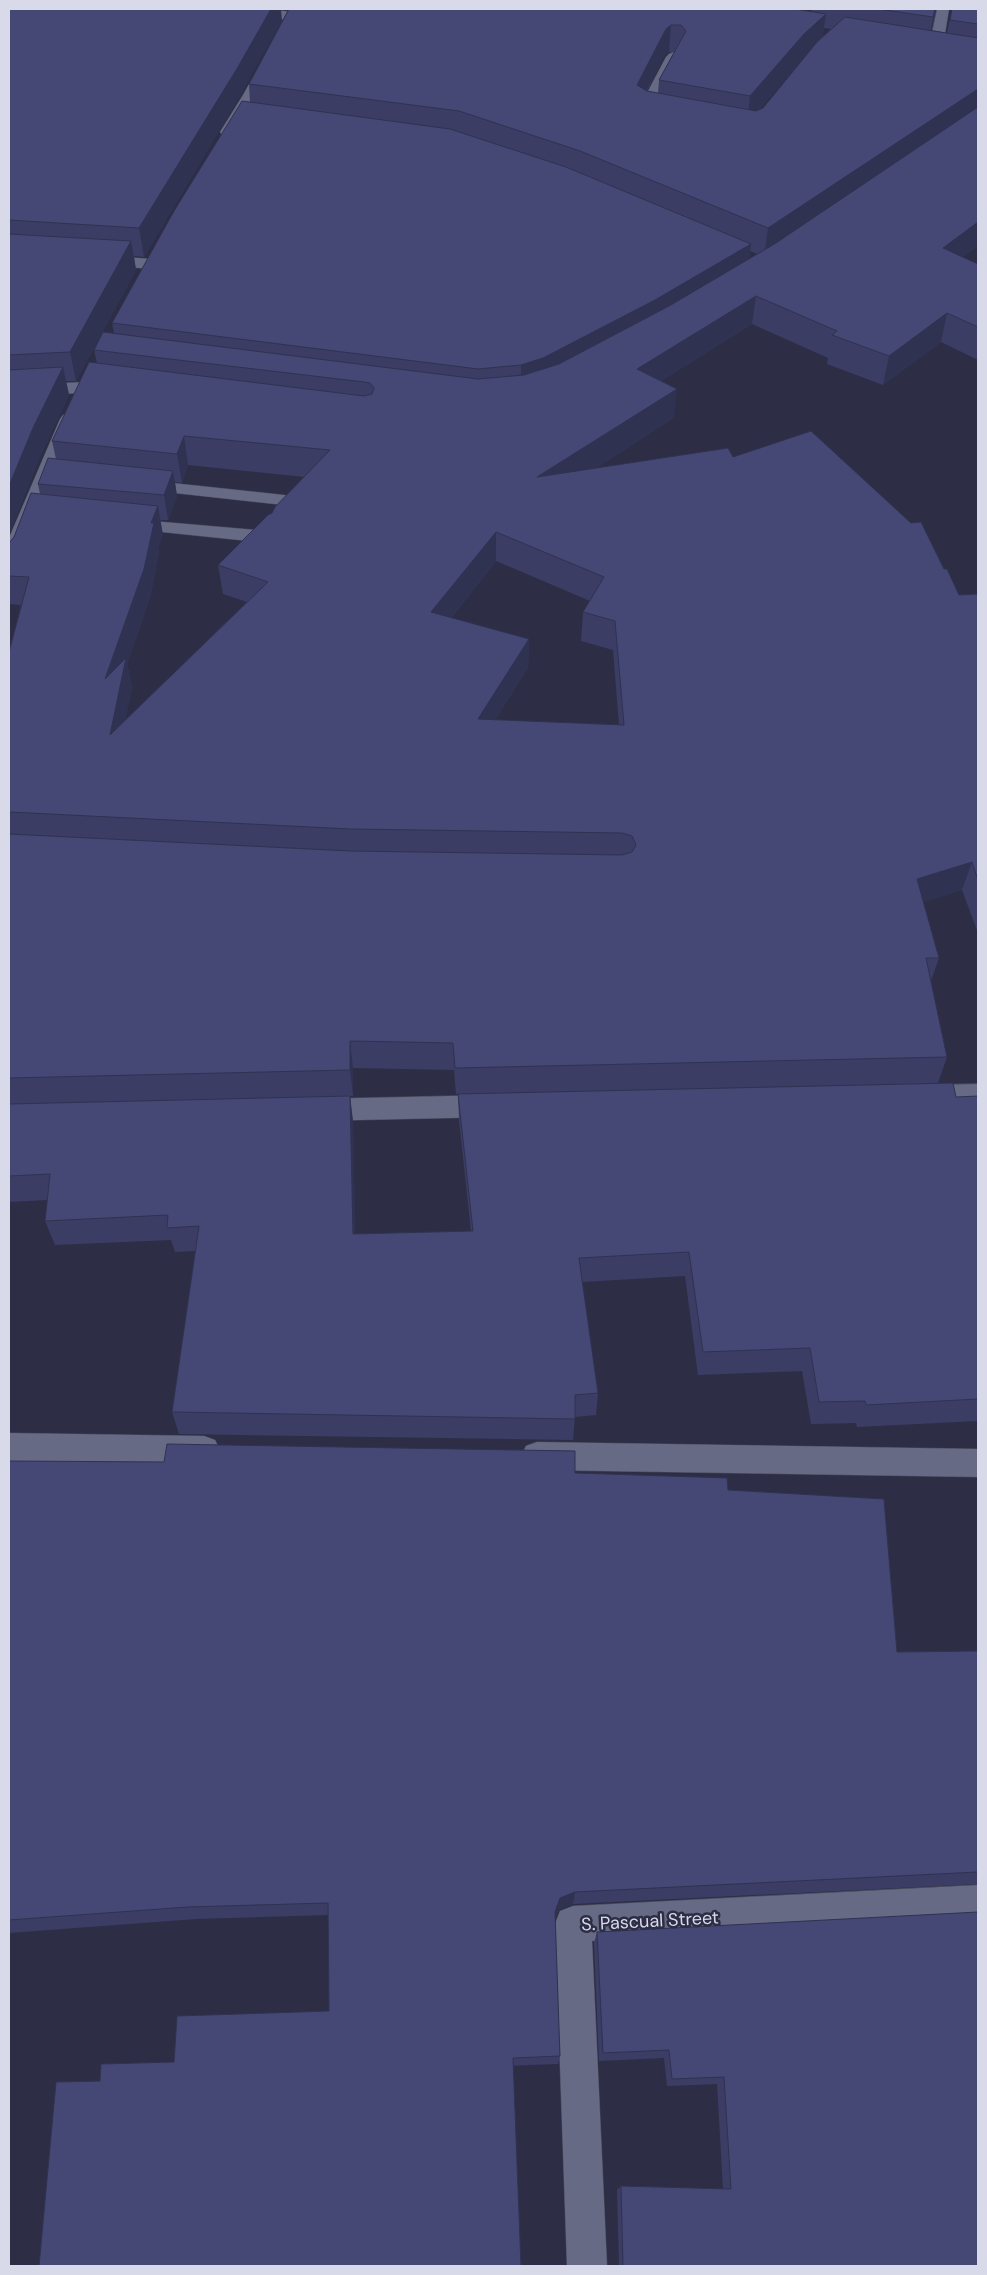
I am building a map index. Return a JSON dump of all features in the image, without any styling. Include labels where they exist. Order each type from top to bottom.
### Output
[{"type":"street","points":[[185,9],[296,12],[251,96],[218,149]]},
{"type":"street","points":[[916,49],[952,55]]},
{"type":"street","points":[[674,57],[645,112],[674,117]]},
{"type":"street","points":[[237,116],[257,118]]},
{"type":"street","points":[[142,280],[160,247]]},
{"type":"street","points":[[84,260],[151,264]]},
{"type":"street","points":[[9,392],[89,383],[36,516],[9,565]]},
{"type":"street","points":[[898,1097],[978,1095]]},
{"type":"street","points":[[289,1110],[518,1105]]},
{"type":"street","points":[[9,1447],[229,1451]]},
{"type":"street","points":[[508,1456],[978,1463]]},
{"type":"street","name":"S. Pascual Street","points":[[587,2266],[573,1924],[978,1903]]},
{"type":"lane","points":[[935,52],[946,12]]},
{"type":"lane","points":[[125,483],[284,500]]},
{"type":"lane","points":[[112,522],[268,537]]},
{"type":"building","points":[[9,9],[271,9],[238,67],[139,228],[9,220]]},
{"type":"building","points":[[289,9],[795,9],[826,14],[804,34],[750,96],[659,80],[686,31],[681,25],[671,25],[666,29],[637,85],[647,91],[756,111],[763,108],[817,42],[845,17],[978,38],[978,89],[768,228],[580,151],[459,111],[249,84]]},
{"type":"building","points":[[878,9],[935,9],[933,17]]},
{"type":"building","points":[[952,9],[978,9],[978,24],[950,20]]},
{"type":"building","points":[[242,101],[450,129],[566,167],[751,244],[655,300],[543,358],[521,365],[478,369],[112,323],[174,211]]},
{"type":"building","points":[[978,107],[978,222],[943,248],[978,264],[978,327],[947,313],[889,356],[832,335],[837,331],[756,296],[637,369],[677,389],[537,477],[728,448],[733,457],[811,431],[911,523],[921,522],[959,595],[978,594],[978,880],[972,862],[917,879],[939,958],[926,958],[947,1057],[455,1068],[453,1043],[350,1041],[350,1070],[9,1078],[9,834],[350,851],[622,855],[632,852],[636,845],[632,836],[622,833],[350,829],[9,812],[9,652],[29,577],[9,576],[9,543],[14,537],[31,493],[158,506],[151,523],[154,523],[144,569],[105,679],[126,658],[110,735],[268,582],[218,565],[272,513],[275,507],[330,450],[184,436],[177,454],[52,441],[89,362],[364,396],[372,394],[374,388],[370,383],[364,382],[94,350],[103,332],[478,379],[524,375],[559,364],[669,306],[776,243]],"holes":[[[496,532],[604,577],[583,612],[615,621],[624,725],[478,719],[529,639],[431,612]]]},
{"type":"building","points":[[9,234],[131,241],[70,352],[9,355]]},
{"type":"building","points":[[63,367],[33,428],[9,486],[9,370]]},
{"type":"building","points":[[48,458],[173,471],[164,495],[38,484]]},
{"type":"building","points":[[953,1083],[956,1097],[978,1096],[978,1399],[866,1405],[865,1401],[819,1402],[810,1348],[703,1352],[689,1252],[579,1258],[598,1393],[575,1395],[575,1419],[172,1412],[199,1226],[167,1228],[168,1215],[45,1221],[50,1174],[9,1176],[9,1104],[350,1096],[353,1234],[473,1231],[458,1094]]},
{"type":"building","points":[[167,1444],[575,1451],[575,1473],[727,1478],[728,1490],[884,1499],[897,1652],[978,1651],[978,1872],[575,1892],[560,1898],[555,1912],[560,2056],[513,2058],[521,2266],[39,2266],[56,2082],[100,2081],[101,2064],[174,2062],[177,2016],[329,2011],[328,1903],[188,1907],[9,1920],[9,1461],[164,1462]]},
{"type":"building","points":[[978,1912],[978,2266],[623,2266],[621,2186],[731,2189],[724,2077],[672,2079],[669,2050],[603,2053],[597,1932]]}]
